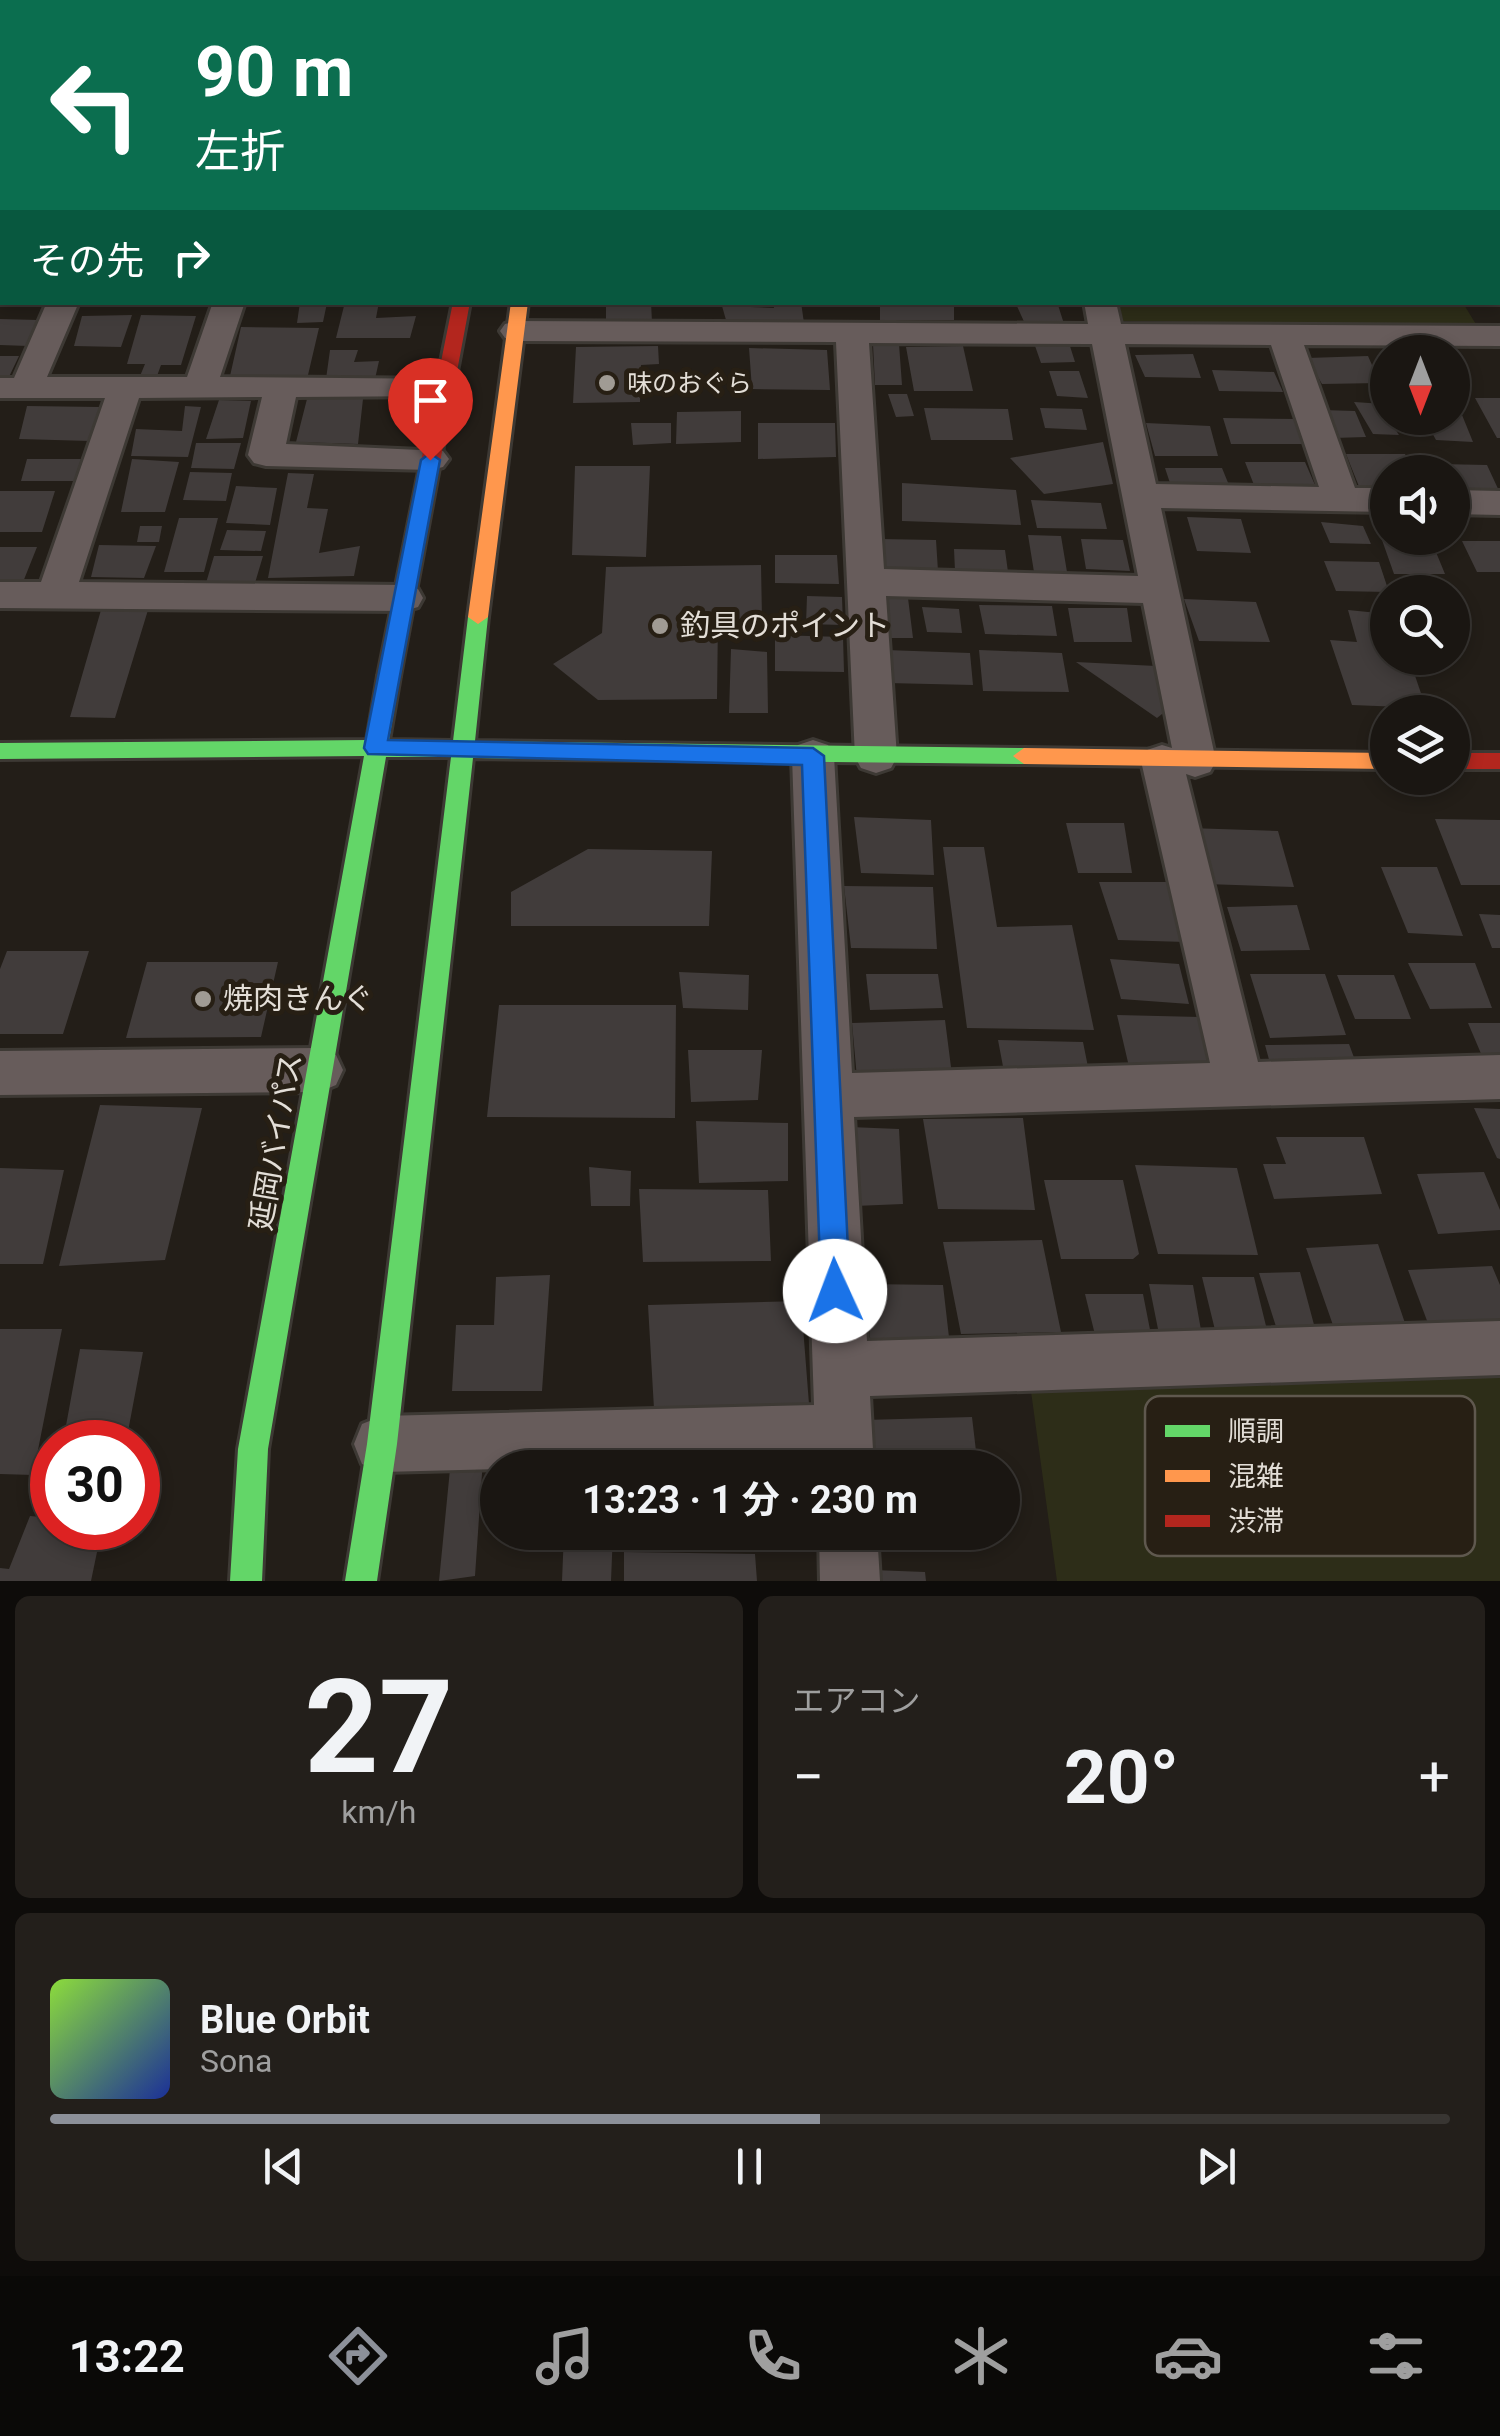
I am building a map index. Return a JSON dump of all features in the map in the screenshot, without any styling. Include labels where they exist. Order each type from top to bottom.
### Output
[{"type":"main road","name":"延岡バイパス","points":[[246,1581],[253,1449],[376,748],[461,305]]},
{"type":"main road","points":[[361,1581],[382,1444],[461,749],[518,317]]},
{"type":"main road","points":[[0,752],[376,748],[1370,761]]},
{"type":"main road","points":[[1470,761],[1500,761]]},
{"type":"street","points":[[13,388],[61,305]]},
{"type":"street","points":[[200,387],[229,305]]},
{"type":"street","points":[[518,317],[679,317],[852,332],[998,318],[1103,318],[1284,334],[1495,336],[1478,305]]},
{"type":"street","points":[[1103,318],[1160,590],[1179,761],[1240,1084]]},
{"type":"street","points":[[852,332],[876,757]]},
{"type":"street","points":[[1284,334],[1341,500]]},
{"type":"street","points":[[282,386],[266,455],[430,460]]},
{"type":"street","points":[[13,388],[444,386]]},
{"type":"street","points":[[56,595],[126,388]]},
{"type":"street","points":[[1140,496],[1370,500]]},
{"type":"street","points":[[1470,502],[1500,503]]},
{"type":"street","points":[[866,582],[1160,590]]},
{"type":"street","points":[[0,595],[404,598]]},
{"type":"street","points":[[382,1444],[845,1450],[838,1369],[813,756]]},
{"type":"street","points":[[0,1072],[319,1070]]},
{"type":"street","points":[[827,1096],[1500,1077]]},
{"type":"street","points":[[838,1369],[1500,1348]]},
{"type":"street","points":[[849,1550],[850,1581]]},
{"type":"shaded area","points":[[1119,305],[1464,305],[1477,326],[1123,321]]},
{"type":"shaded area","points":[[1500,1377],[1500,1581],[1057,1581],[1030,1384]]},
{"type":"building","points":[[300,305],[327,305],[323,322],[297,323]]},
{"type":"building","points":[[344,305],[378,305],[376,318],[416,316],[410,338],[336,338]]},
{"type":"building","points":[[606,305],[651,305],[652,322],[606,322]]},
{"type":"building","points":[[774,305],[801,305],[804,323],[726,320],[722,306],[774,308]]},
{"type":"building","points":[[880,305],[954,305],[954,320],[880,320]]},
{"type":"building","points":[[1016,305],[1058,305],[1065,327],[1026,326]]},
{"type":"building","points":[[132,315],[121,347],[74,346],[82,316]]},
{"type":"building","points":[[141,315],[196,316],[181,365],[161,365],[157,376],[140,376],[145,364],[127,364]]},
{"type":"building","points":[[0,319],[38,320],[28,346],[0,345]]},
{"type":"building","points":[[241,327],[319,328],[308,375],[230,376]]},
{"type":"building","points":[[1034,343],[1069,343],[1075,362],[1041,363]]},
{"type":"building","points":[[873,344],[899,344],[902,385],[875,385]]},
{"type":"building","name":"味のおぐら","points":[[658,346],[659,364],[641,365],[640,402],[573,403],[576,347]]},
{"type":"building","points":[[963,346],[973,391],[914,391],[906,347]]},
{"type":"building","points":[[749,348],[827,350],[830,390],[752,389]]},
{"type":"building","points":[[330,350],[358,350],[354,362],[379,361],[375,379],[326,379]]},
{"type":"building","points":[[1193,354],[1201,378],[1145,377],[1135,355]]},
{"type":"building","points":[[0,356],[19,356],[7,381],[0,381]]},
{"type":"building","points":[[1368,356],[1370,383],[1322,384],[1307,358]]},
{"type":"building","points":[[1212,370],[1274,372],[1283,392],[1219,391]]},
{"type":"building","points":[[1049,371],[1079,371],[1088,398],[1057,396]]},
{"type":"building","points":[[888,394],[907,394],[914,416],[896,417]]},
{"type":"building","points":[[1475,398],[1500,398],[1500,438],[1497,438]]},
{"type":"building","points":[[307,399],[363,399],[358,444],[296,442]]},
{"type":"building","points":[[219,400],[251,401],[243,438],[206,439]]},
{"type":"building","points":[[1354,402],[1370,403],[1370,429]]},
{"type":"building","points":[[27,406],[100,407],[90,441],[19,439]]},
{"type":"building","points":[[185,406],[201,407],[188,457],[131,456],[136,429],[182,431]]},
{"type":"building","points":[[924,408],[1008,409],[1013,440],[931,440]]},
{"type":"building","points":[[1040,408],[1082,409],[1087,430],[1045,428]]},
{"type":"building","points":[[1322,410],[1355,411],[1366,437],[1334,438]]},
{"type":"building","points":[[741,411],[741,442],[676,444],[677,412]]},
{"type":"building","points":[[1223,418],[1298,419],[1307,444],[1231,444]]},
{"type":"building","points":[[631,423],[671,423],[671,443],[633,445]]},
{"type":"building","points":[[758,423],[835,423],[836,457],[758,459]]},
{"type":"building","points":[[1146,423],[1210,426],[1218,456],[1155,456]]},
{"type":"building","points":[[1433,435],[1470,435],[1473,442],[1436,440]]},
{"type":"building","points":[[1103,442],[1113,484],[1044,494],[1010,458]]},
{"type":"building","points":[[196,443],[241,443],[234,469],[191,468]]},
{"type":"building","points":[[1346,454],[1405,454],[1370,455],[1370,489],[1360,489]]},
{"type":"building","points":[[27,459],[81,459],[74,481],[21,481]]},
{"type":"building","points":[[132,459],[179,462],[165,512],[121,512]]},
{"type":"building","points":[[1245,462],[1305,462],[1315,485],[1254,485]]},
{"type":"building","points":[[1470,465],[1487,465],[1500,493],[1470,492]]},
{"type":"building","points":[[575,466],[650,466],[646,557],[572,555]]},
{"type":"building","points":[[1165,468],[1222,468],[1231,490],[1172,489]]},
{"type":"building","points":[[190,472],[232,473],[226,501],[183,500]]},
{"type":"building","points":[[288,473],[314,474],[307,508],[328,509],[319,553],[360,546],[354,576],[268,578]]},
{"type":"building","points":[[902,483],[1016,490],[1021,525],[902,521]]},
{"type":"building","points":[[236,486],[277,488],[270,525],[226,523]]},
{"type":"building","points":[[0,491],[55,491],[42,532],[0,532]]},
{"type":"building","points":[[1031,500],[1101,503],[1107,529],[1037,528]]},
{"type":"building","points":[[1187,517],[1241,519],[1251,553],[1197,551]]},
{"type":"building","points":[[179,518],[218,518],[204,572],[164,572]]},
{"type":"building","points":[[1321,522],[1363,526],[1370,542],[1370,544],[1330,543]]},
{"type":"building","points":[[140,526],[162,526],[159,542],[137,542]]},
{"type":"building","points":[[227,530],[266,531],[261,551],[220,550]]},
{"type":"building","points":[[1028,535],[1061,536],[1067,572],[1034,572]]},
{"type":"building","points":[[880,539],[936,540],[938,571],[883,569]]},
{"type":"building","points":[[1081,539],[1123,540],[1130,571],[1086,569]]},
{"type":"building","points":[[1470,541],[1500,541],[1500,572],[1477,572],[1469,555]]},
{"type":"building","points":[[99,545],[156,546],[144,578],[91,577]]},
{"type":"building","points":[[0,547],[37,547],[23,582],[0,582]]},
{"type":"building","points":[[954,549],[1005,550],[1008,572],[955,571]]},
{"type":"building","points":[[775,555],[837,555],[839,584],[775,583]]},
{"type":"building","points":[[1387,555],[1437,555],[1445,574],[1394,574]]},
{"type":"building","points":[[214,556],[263,556],[255,583],[206,583]]},
{"type":"building","points":[[1324,561],[1379,562],[1383,575],[1370,575],[1370,592],[1336,591]]},
{"type":"building","name":"釣具のポイント","points":[[761,565],[762,619],[718,619],[717,699],[598,700],[553,664],[602,633],[606,567]]},
{"type":"building","points":[[807,596],[842,597],[843,625],[806,624]]},
{"type":"building","points":[[879,597],[908,598],[913,638],[885,638]]},
{"type":"building","points":[[1184,599],[1256,602],[1270,642],[1199,641]]},
{"type":"building","points":[[979,605],[1052,606],[1057,636],[985,634]]},
{"type":"building","points":[[922,607],[959,609],[962,633],[927,632]]},
{"type":"building","points":[[1068,608],[1127,608],[1132,642],[1074,642]]},
{"type":"building","points":[[101,610],[148,610],[115,718],[70,717]]},
{"type":"building","points":[[1348,610],[1370,612],[1370,675],[1415,675],[1422,695],[1370,695],[1370,706],[1352,705],[1330,640],[1357,642]]},
{"type":"building","points":[[775,635],[843,637],[844,672],[775,671]]},
{"type":"building","points":[[731,649],[767,652],[768,713],[729,713]]},
{"type":"building","points":[[886,650],[970,653],[973,685],[887,683]]},
{"type":"building","points":[[979,650],[1062,653],[1069,692],[983,691]]},
{"type":"building","points":[[1076,662],[1156,666],[1167,710],[1157,718]]},
{"type":"building","points":[[854,817],[931,820],[934,875],[861,873]]},
{"type":"building","points":[[1435,819],[1500,820],[1500,885],[1461,885]]},
{"type":"building","points":[[1066,823],[1124,823],[1132,873],[1078,873]]},
{"type":"building","points":[[1189,828],[1278,831],[1294,887],[1206,884]]},
{"type":"building","points":[[943,847],[984,847],[997,927],[1072,925],[1094,1030],[967,1028]]},
{"type":"building","points":[[588,849],[712,851],[709,926],[511,926],[511,892]]},
{"type":"building","points":[[1381,867],[1437,867],[1463,936],[1408,933]]},
{"type":"building","points":[[1099,882],[1169,882],[1186,942],[1118,940]]},
{"type":"building","points":[[844,886],[933,887],[937,949],[851,948]]},
{"type":"building","points":[[1297,905],[1310,950],[1241,951],[1227,907]]},
{"type":"building","points":[[1479,914],[1500,915],[1500,948],[1492,948]]},
{"type":"building","points":[[7,951],[89,951],[63,1034],[0,1034],[0,969]]},
{"type":"building","points":[[1110,959],[1179,964],[1189,1004],[1121,999]]},
{"type":"building","name":"焼肉きんぐ","points":[[147,962],[278,962],[261,1037],[126,1038]]},
{"type":"building","points":[[1408,963],[1475,963],[1492,1008],[1430,1009]]},
{"type":"building","points":[[679,972],[749,975],[748,1010],[683,1008]]},
{"type":"building","points":[[866,974],[938,974],[943,1008],[870,1010]]},
{"type":"building","points":[[1250,974],[1325,974],[1346,1035],[1270,1038]]},
{"type":"building","points":[[1337,975],[1394,975],[1411,1019],[1355,1019]]},
{"type":"building","points":[[499,1005],[676,1005],[675,1118],[487,1117]]},
{"type":"building","points":[[1117,1015],[1200,1017],[1214,1068],[1130,1071]]},
{"type":"building","points":[[945,1020],[952,1075],[857,1078],[852,1023]]},
{"type":"building","points":[[1468,1023],[1500,1023],[1500,1063],[1485,1063]]},
{"type":"building","points":[[998,1040],[1083,1042],[1090,1077],[1005,1077]]},
{"type":"building","points":[[1349,1044],[1359,1071],[1273,1074],[1265,1045]]},
{"type":"building","points":[[688,1050],[762,1050],[758,1100],[691,1102]]},
{"type":"building","points":[[100,1105],[202,1108],[165,1260],[59,1266]]},
{"type":"building","points":[[1474,1108],[1500,1109],[1500,1159],[1497,1158]]},
{"type":"building","points":[[1023,1118],[1035,1210],[938,1209],[923,1119]]},
{"type":"building","points":[[696,1121],[788,1123],[788,1181],[699,1183]]},
{"type":"building","points":[[850,1127],[899,1129],[903,1204],[855,1206]]},
{"type":"building","points":[[1276,1137],[1364,1137],[1382,1194],[1274,1199],[1263,1164],[1286,1164]]},
{"type":"building","points":[[1135,1165],[1237,1168],[1258,1255],[1158,1254]]},
{"type":"building","points":[[589,1167],[631,1171],[630,1206],[591,1206]]},
{"type":"building","points":[[0,1168],[64,1170],[43,1264],[0,1264]]},
{"type":"building","points":[[1484,1172],[1500,1210],[1500,1230],[1438,1234],[1417,1174]]},
{"type":"building","points":[[1044,1180],[1123,1180],[1139,1254],[1133,1259],[1061,1259]]},
{"type":"building","points":[[639,1189],[768,1190],[771,1261],[643,1262]]},
{"type":"building","points":[[1042,1240],[1061,1332],[961,1334],[943,1242]]},
{"type":"building","points":[[1378,1244],[1406,1326],[1334,1328],[1306,1248]]},
{"type":"building","points":[[1492,1266],[1500,1285],[1500,1330],[1432,1334],[1408,1270]]},
{"type":"building","points":[[1300,1272],[1317,1336],[1279,1336],[1259,1273]]},
{"type":"building","points":[[550,1275],[542,1391],[452,1391],[456,1325],[494,1325],[496,1277]]},
{"type":"building","points":[[1202,1277],[1254,1277],[1267,1330],[1215,1330]]},
{"type":"building","points":[[864,1284],[943,1285],[950,1346],[871,1346]]},
{"type":"building","points":[[1149,1284],[1193,1285],[1204,1347],[1162,1349]]},
{"type":"building","points":[[1085,1294],[1143,1294],[1153,1345],[1098,1347]]},
{"type":"building","points":[[801,1301],[809,1404],[654,1409],[648,1305]]},
{"type":"building","points":[[0,1329],[62,1329],[44,1420],[30,1420],[30,1475],[0,1474]]},
{"type":"building","points":[[80,1349],[143,1352],[130,1420],[67,1420]]},
{"type":"building","points":[[972,1417],[976,1450],[867,1450],[864,1420]]},
{"type":"building","points":[[451,1459],[480,1459],[475,1576],[439,1581]]},
{"type":"building","points":[[30,1516],[30,1550],[97,1550],[91,1581],[0,1581],[0,1568],[9,1569]]},
{"type":"building","points":[[563,1550],[612,1550],[611,1581],[562,1581]]},
{"type":"building","points":[[624,1552],[755,1554],[757,1581],[624,1581]]},
{"type":"building","points":[[873,1570],[925,1572],[926,1581],[874,1581]]},
{"type":"traffic: fast","points":[[361,1581],[382,1444],[478,617]]},
{"type":"traffic: fast","points":[[246,1581],[253,1449],[389,676]]},
{"type":"traffic: fast","points":[[0,751],[375,748],[1024,756]]},
{"type":"traffic: slow","points":[[478,617],[520,305]]},
{"type":"traffic: slow","points":[[1024,756],[1370,761]]},
{"type":"traffic: jam","points":[[389,676],[461,305]]},
{"type":"traffic: jam","points":[[1470,761],[1500,761]]},
{"type":"place","name":"味のおぐら","points":[[607,383]]},
{"type":"place","name":"釣具のポイント","points":[[660,626]]},
{"type":"place","name":"焼肉きんぐ","points":[[203,999]]},
{"type":"route","points":[[430,460],[376,748],[813,756],[835,1291]]}]
